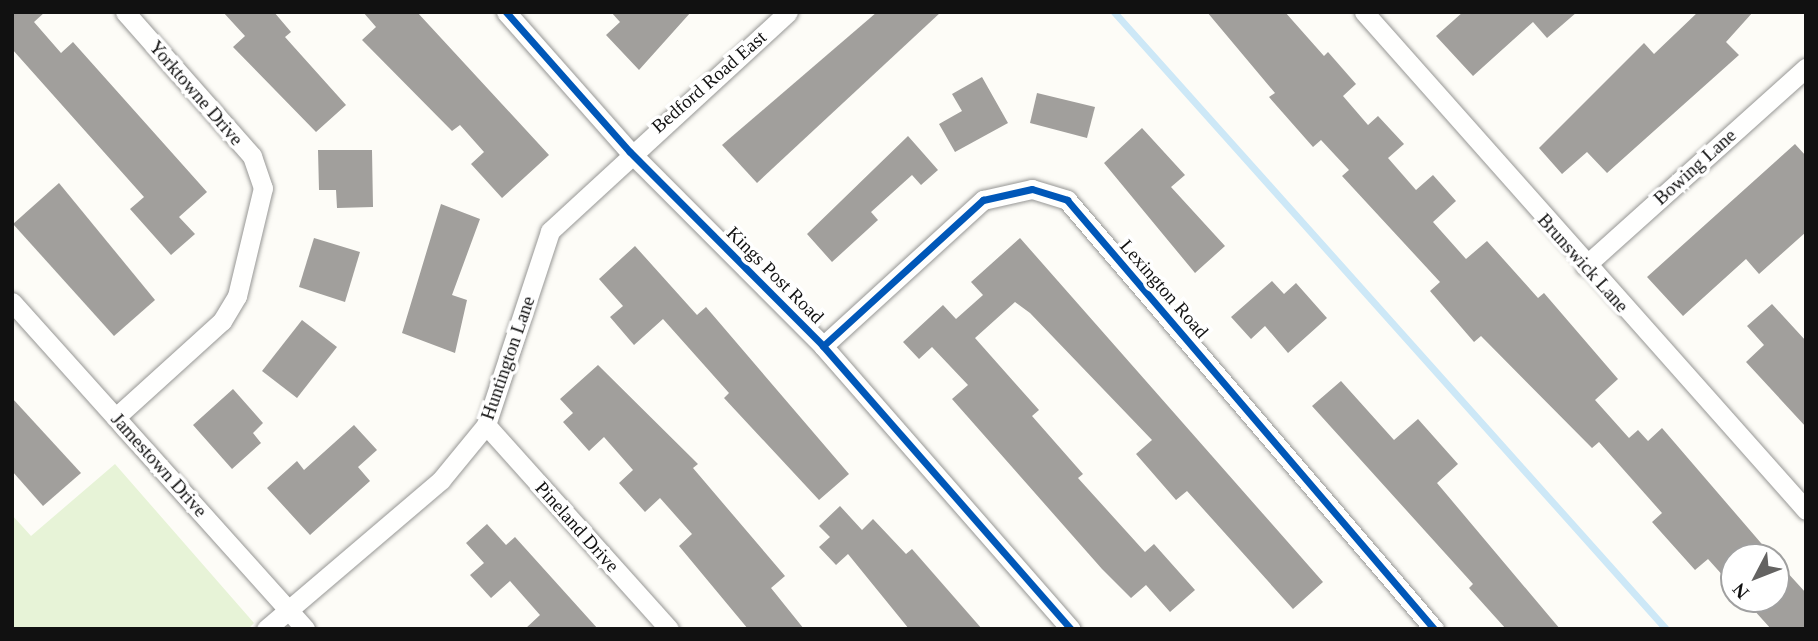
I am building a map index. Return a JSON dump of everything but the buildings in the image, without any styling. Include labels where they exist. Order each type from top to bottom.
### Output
[{"type":"street","name":"Yorktowne Drive","points":[[116,417],[222,321],[237,296],[263,188],[252,156],[125,12]]},
{"type":"street","name":"Kings Post Road","points":[[506,12],[630,152],[822,346],[1071,629]]},
{"type":"street","name":"Bedford Road East","points":[[630,152],[789,12]]},
{"type":"street","name":"Brunswick Lane","points":[[1373,15],[1585,265],[1806,510]]},
{"type":"street","name":"Bowing Lane","points":[[1585,265],[1806,68]]},
{"type":"street","name":"Huntington Lane","points":[[266,629],[441,480],[485,425],[550,231],[630,152]]},
{"type":"street","name":"Lexington Road","points":[[822,346],[983,200],[1032,189],[1067,200],[1434,629]]},
{"type":"street","name":"Jamestown Drive","points":[[12,302],[305,629]]},
{"type":"street","name":"Pineland Drive","points":[[485,425],[669,629]]},
{"type":"green space","points":[[115,464],[254,623],[248,629],[12,629],[12,515],[31,536]]},
{"type":"waterway","points":[[1114,12],[1666,629]]},
{"type":"cycle path","points":[[506,12],[630,152],[823,346],[1071,629]]},
{"type":"cycle path","points":[[823,346],[983,200],[1032,189],[1067,200],[1434,629]]}]
